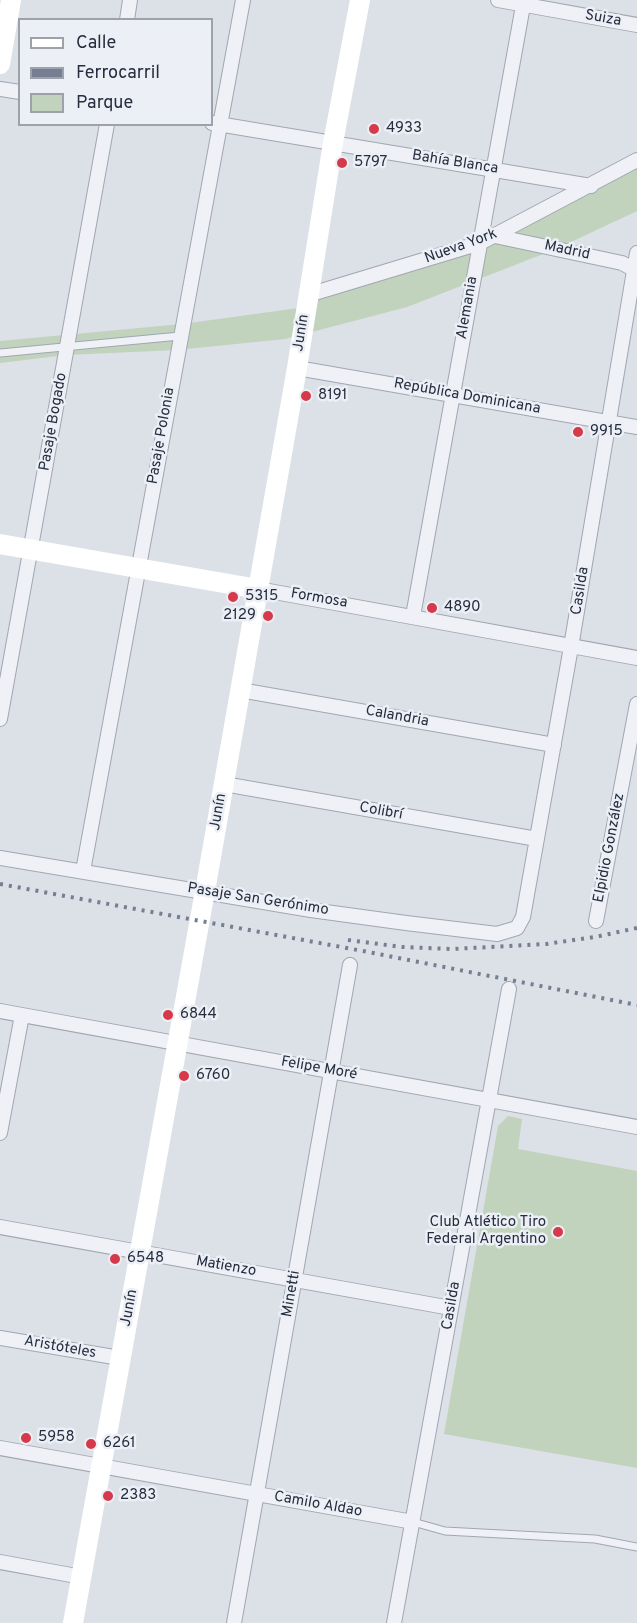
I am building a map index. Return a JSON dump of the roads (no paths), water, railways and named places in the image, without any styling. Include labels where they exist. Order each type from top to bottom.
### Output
[{"type":"main road","points":[[0,64],[11,0]]},
{"type":"main road","name":"Junín","points":[[73,1623],[224,784],[297,368],[333,143],[360,0]]},
{"type":"main road","name":"Formosa","points":[[0,544],[258,588]]},
{"type":"street","points":[[127,18],[130,0]]},
{"type":"street","name":"Pasaje Polonia","points":[[83,871],[180,336],[215,124],[243,0]]},
{"type":"street","name":"Suiza","points":[[498,0],[523,2],[637,25]]},
{"type":"street","name":"Alemania","points":[[413,616],[523,2]]},
{"type":"street","points":[[0,89],[18,92]]},
{"type":"street","name":"Bahía Blanca","points":[[215,124],[591,186]]},
{"type":"street","name":"Pasaje Bogado","points":[[0,719],[107,126]]},
{"type":"street","name":"Nueva York","points":[[308,295],[480,243],[637,160]]},
{"type":"street","name":"Madrid","points":[[495,236],[622,263],[636,270]]},
{"type":"street","name":"Casilda","points":[[516,928],[523,917],[554,745],[636,270],[637,253]]},
{"type":"street","name":"República Dominicana","points":[[297,368],[637,426]]},
{"type":"street","name":"Formosa","points":[[258,588],[637,658]]},
{"type":"street","name":"Calandria","points":[[240,690],[554,745]]},
{"type":"street","name":"Elpidio González","points":[[596,921],[637,704]]},
{"type":"street","name":"Colibrí","points":[[224,784],[537,839]]},
{"type":"street","name":"Pasaje San Gerónimo","points":[[0,858],[311,910],[497,934],[516,928]]},
{"type":"street","name":"Minetti","points":[[234,1623],[350,965]]},
{"type":"street","name":"Casilda","points":[[394,1623],[509,989]]},
{"type":"street","name":"Felipe Moré","points":[[0,1011],[637,1127]]},
{"type":"street","points":[[0,1133],[22,1015]]},
{"type":"street","name":"Matienzo","points":[[0,1227],[452,1308]]},
{"type":"street","name":"Aristóteles","points":[[0,1338],[120,1358]]},
{"type":"street","name":"Camilo Aldao","points":[[0,1448],[413,1522]]},
{"type":"street","points":[[0,1562],[82,1577]]},
{"type":"lane","points":[[0,353],[180,336]]},
{"type":"lane","name":"Camilo Aldao","points":[[413,1522],[445,1532],[595,1539],[637,1547]]},
{"type":"railway","points":[[0,884],[363,951],[637,1005]]},
{"type":"railway","points":[[348,940],[402,947],[452,949],[546,944],[637,928]]},
{"type":"place","name":"4933","points":[[374,129]]},
{"type":"place","name":"5797","points":[[342,163]]},
{"type":"place","name":"8191","points":[[306,396]]},
{"type":"place","name":"9915","points":[[578,432]]},
{"type":"place","name":"5315","points":[[233,597]]},
{"type":"place","name":"4890","points":[[432,608]]},
{"type":"place","name":"2129","points":[[268,616]]},
{"type":"place","name":"6844","points":[[168,1015]]},
{"type":"place","name":"6760","points":[[184,1076]]},
{"type":"place","name":"Club Atlético Tiro Federal Argentino","points":[[558,1232]]},
{"type":"place","name":"6548","points":[[115,1259]]},
{"type":"place","name":"5958","points":[[26,1438]]},
{"type":"place","name":"6261","points":[[91,1444]]},
{"type":"place","name":"2383","points":[[108,1496]]}]
